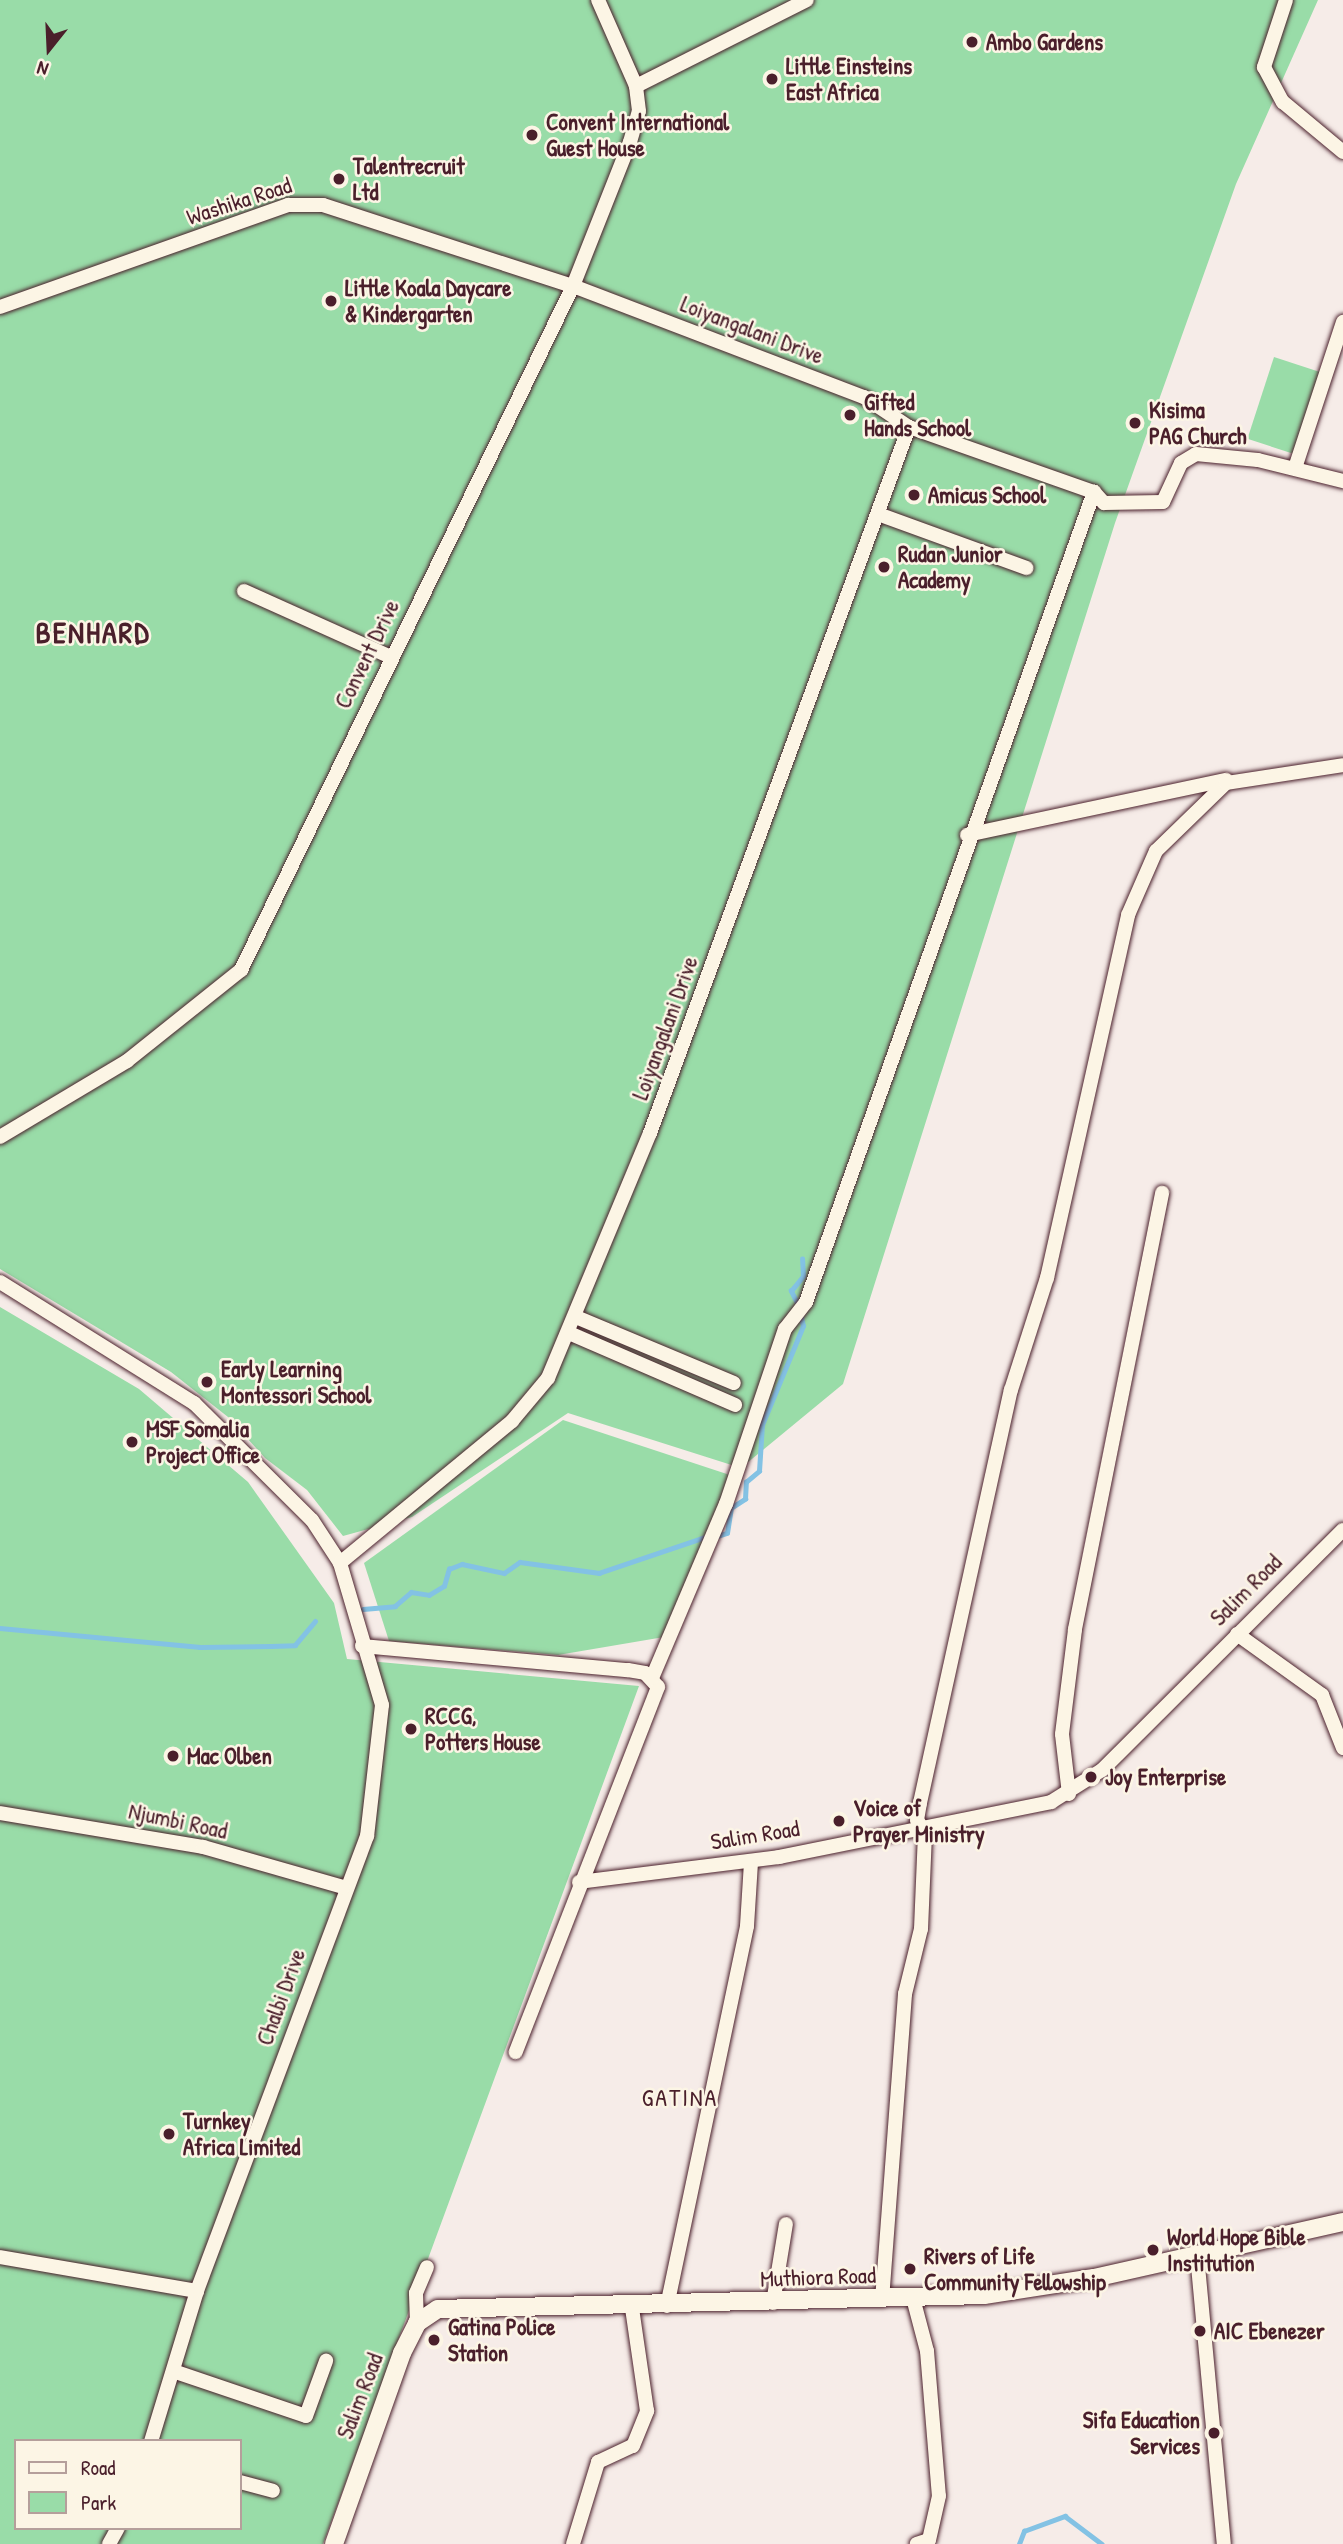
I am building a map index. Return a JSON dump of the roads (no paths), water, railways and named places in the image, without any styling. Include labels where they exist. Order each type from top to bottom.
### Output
[{"type":"street","points":[[598,0],[636,86],[807,0]]},
{"type":"street","points":[[1286,0],[1264,66],[1283,102],[1343,152]]},
{"type":"street","name":"Convent Drive","points":[[0,1137],[127,1061],[241,970],[573,286],[637,118],[636,86]]},
{"type":"street","name":"Washika Road","points":[[0,307],[306,202],[573,286]]},
{"type":"street","name":"Loiyangalani Drive","points":[[573,286],[864,397],[909,427],[1094,492],[1104,503],[1163,502],[1181,463],[1196,454],[1295,468]]},
{"type":"street","points":[[1343,322],[1295,468],[1343,481]]},
{"type":"street","name":"Loiyangalani Drive","points":[[340,1563],[512,1421],[548,1378],[576,1317],[909,427]]},
{"type":"street","points":[[516,2052],[579,1882],[655,1706],[652,1678],[726,1504],[785,1329],[806,1302],[967,835],[1050,631],[1094,492]]},
{"type":"street","points":[[878,514],[1026,568]]},
{"type":"street","points":[[244,591],[391,657]]},
{"type":"street","points":[[967,835],[1238,777],[1343,765]]},
{"type":"street","points":[[882,2300],[905,1994],[921,1929],[925,1832],[917,1820],[1011,1390],[1047,1278],[1128,915],[1156,850],[1238,777]]},
{"type":"street","points":[[1069,1794],[1062,1734],[1075,1629],[1163,1193]]},
{"type":"street","name":"Chalbi Drive","points":[[0,1282],[194,1403],[312,1520],[340,1563],[362,1647],[382,1705],[373,1804],[197,2291],[152,2439]]},
{"type":"street","points":[[576,1317],[734,1383]]},
{"type":"street","points":[[569,1333],[735,1405]]},
{"type":"street","name":"Salim Road","points":[[579,1882],[751,1862],[925,1832],[1069,1794],[1102,1770],[1343,1530]]},
{"type":"street","points":[[1237,1634],[1322,1695],[1343,1748]]},
{"type":"street","points":[[362,1647],[604,1667],[652,1678]]},
{"type":"street","name":"Njumbi Road","points":[[0,1813],[203,1847],[344,1887]]},
{"type":"street","points":[[667,2306],[747,1926],[751,1862]]},
{"type":"street","name":"Muthiora Road","points":[[417,2323],[450,2309],[632,2308],[882,2300],[1026,2290],[1197,2256],[1343,2222]]},
{"type":"street","points":[[773,2303],[786,2224]]},
{"type":"street","points":[[1197,2256],[1224,2544]]},
{"type":"street","points":[[0,2257],[197,2291]]},
{"type":"street","name":"Salim Road","points":[[334,2544],[417,2323],[416,2293],[427,2267]]},
{"type":"street","points":[[913,2298],[927,2351],[939,2496],[929,2540],[917,2544]]},
{"type":"street","points":[[573,2544],[598,2462],[633,2446],[647,2412],[632,2308]]},
{"type":"street","points":[[173,2371],[306,2416],[326,2361]]},
{"type":"street","points":[[242,2483],[272,2491]]},
{"type":"waterway","points":[[798,1305],[791,1291],[803,1276],[802,1259]]},
{"type":"waterway","points":[[717,1536],[727,1533],[731,1508],[745,1499],[746,1482],[759,1471],[762,1425],[803,1326],[800,1313]]},
{"type":"waterway","points":[[363,1609],[395,1606],[411,1592],[429,1595],[444,1586],[449,1569],[462,1564],[504,1573],[520,1562],[599,1573],[708,1536]]},
{"type":"waterway","points":[[0,1628],[200,1647],[271,1646],[295,1645],[315,1621]]},
{"type":"waterway","points":[[1019,2544],[1024,2531],[1065,2516],[1102,2544]]},
{"type":"place","name":"Ambo Gardens","points":[[972,42]]},
{"type":"place","name":"Little Einsteins East Africa","points":[[772,79]]},
{"type":"place","name":"Convent International Guest House","points":[[532,135]]},
{"type":"place","name":"Talentrecruit Ltd","points":[[339,179]]},
{"type":"place","name":"Little Koala Daycare & Kindergarten","points":[[331,301]]},
{"type":"place","name":"Gifted Hands School","points":[[850,415]]},
{"type":"place","name":"Kisima PAG Church","points":[[1135,423]]},
{"type":"place","name":"Amicus School","points":[[914,495]]},
{"type":"place","name":"Rudan Junior Academy","points":[[884,567]]},
{"type":"place","name":"Early Learning Montessori School","points":[[207,1382]]},
{"type":"place","name":"MSF Somalia Project Office","points":[[132,1442]]},
{"type":"place","name":"RCCG, Potters House","points":[[411,1729]]},
{"type":"place","name":"Mac Olben","points":[[173,1756]]},
{"type":"place","name":"Joy Enterprise","points":[[1091,1777]]},
{"type":"place","name":"Voice of Prayer Ministry","points":[[839,1821]]},
{"type":"place","name":"Turnkey Africa Limited","points":[[169,2134]]},
{"type":"place","name":"World Hope Bible Institution","points":[[1153,2250]]},
{"type":"place","name":"Rivers of Life Community Fellowship","points":[[910,2269]]},
{"type":"place","name":"AIC Ebenezer","points":[[1200,2331]]},
{"type":"place","name":"Gatina Police Station","points":[[434,2340]]},
{"type":"place","name":"Sifa Education Services","points":[[1214,2433]]},
{"type":"district","name":"BENHARD","points":[[93,632]]},
{"type":"district","name":"GATINA","points":[[680,2098]]}]
